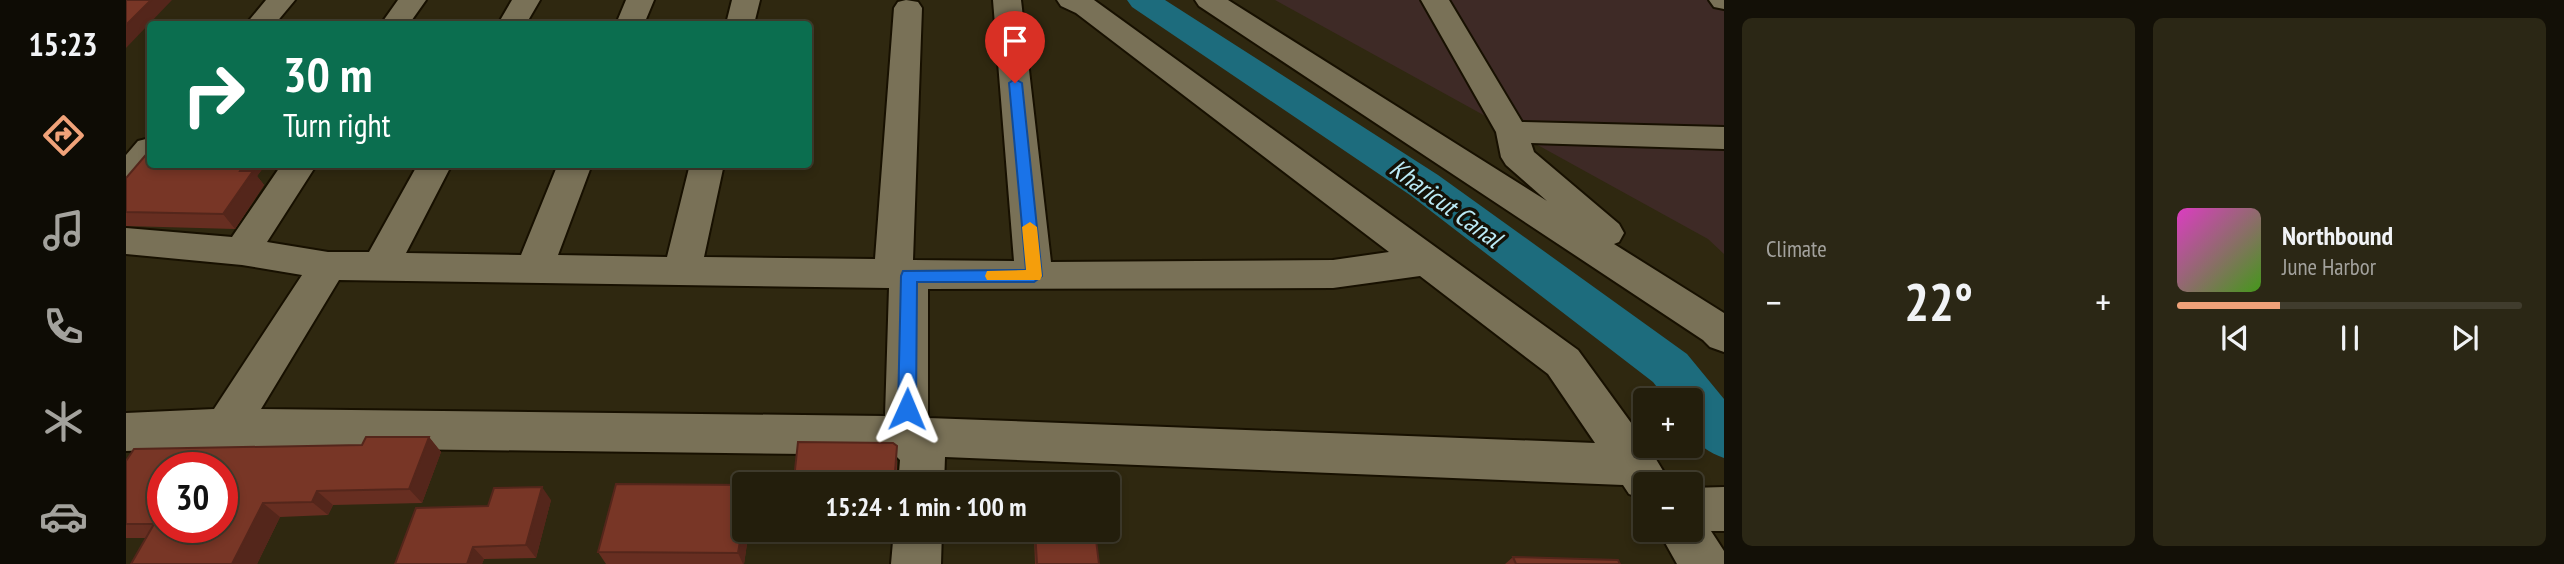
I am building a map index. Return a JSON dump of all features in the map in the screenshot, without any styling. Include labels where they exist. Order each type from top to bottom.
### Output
[{"type":"street","points":[[263,21],[281,0]]},
{"type":"street","points":[[397,21],[412,0]]},
{"type":"street","points":[[514,21],[526,0]]},
{"type":"street","points":[[631,21],[640,0]]},
{"type":"street","points":[[741,21],[746,0]]},
{"type":"street","points":[[1007,0],[1034,276]]},
{"type":"street","points":[[1071,0],[1086,7],[1563,362],[1640,472]]},
{"type":"street","points":[[1209,0],[1720,332]]},
{"type":"street","points":[[1435,0],[1513,132],[1518,157],[1720,332]]},
{"type":"street","points":[[908,8],[901,275],[906,436],[923,454],[922,472]]},
{"type":"street","points":[[1513,132],[1724,138]]},
{"type":"street","points":[[126,177],[147,152]]},
{"type":"street","points":[[242,251],[297,168]]},
{"type":"street","points":[[380,267],[433,168]]},
{"type":"street","points":[[534,269],[573,168]]},
{"type":"street","points":[[682,271],[706,168]]},
{"type":"street","points":[[126,241],[242,251],[328,266],[380,267],[1034,276],[1333,274],[1427,261]]},
{"type":"street","points":[[226,428],[328,266]]},
{"type":"street","points":[[126,432],[226,428],[906,436],[1633,475]]},
{"type":"street","points":[[1703,510],[1724,509]]},
{"type":"street","points":[[916,564],[917,542]]},
{"type":"street","points":[[1690,542],[1705,564]]},
{"type":"shaded area","points":[[1275,0],[1724,0],[1724,254],[1708,239]]},
{"type":"building","points":[[126,0],[151,0],[126,25]]},
{"type":"building","points":[[147,154],[147,168],[242,168],[240,171],[253,171],[223,214],[126,212],[126,178]]},
{"type":"building","points":[[366,437],[429,437],[409,489],[317,491],[312,502],[263,503],[232,564],[131,564],[147,536],[147,543],[238,543],[238,452],[147,452],[147,524],[126,524],[126,461],[134,449],[362,445]]},
{"type":"building","points":[[798,442],[893,443],[897,446],[895,472],[795,472]]},
{"type":"building","points":[[616,484],[732,485],[732,542],[740,542],[738,553],[598,552]]},
{"type":"building","points":[[542,487],[526,545],[473,547],[467,564],[395,564],[416,508],[488,506],[494,488]]},
{"type":"building","points":[[1036,542],[1096,542],[1099,564],[1037,564]]},
{"type":"building","points":[[1513,557],[1618,560],[1620,564],[1516,564]]},
{"type":"waterway","name":"Kharicut Canal","points":[[1143,0],[1424,185],[1670,368],[1724,436]]},
{"type":"slow traffic","points":[[993,276],[1034,276],[1030,227]]},
{"type":"route","points":[[907,409],[909,276],[1034,276],[1015,83]]}]
